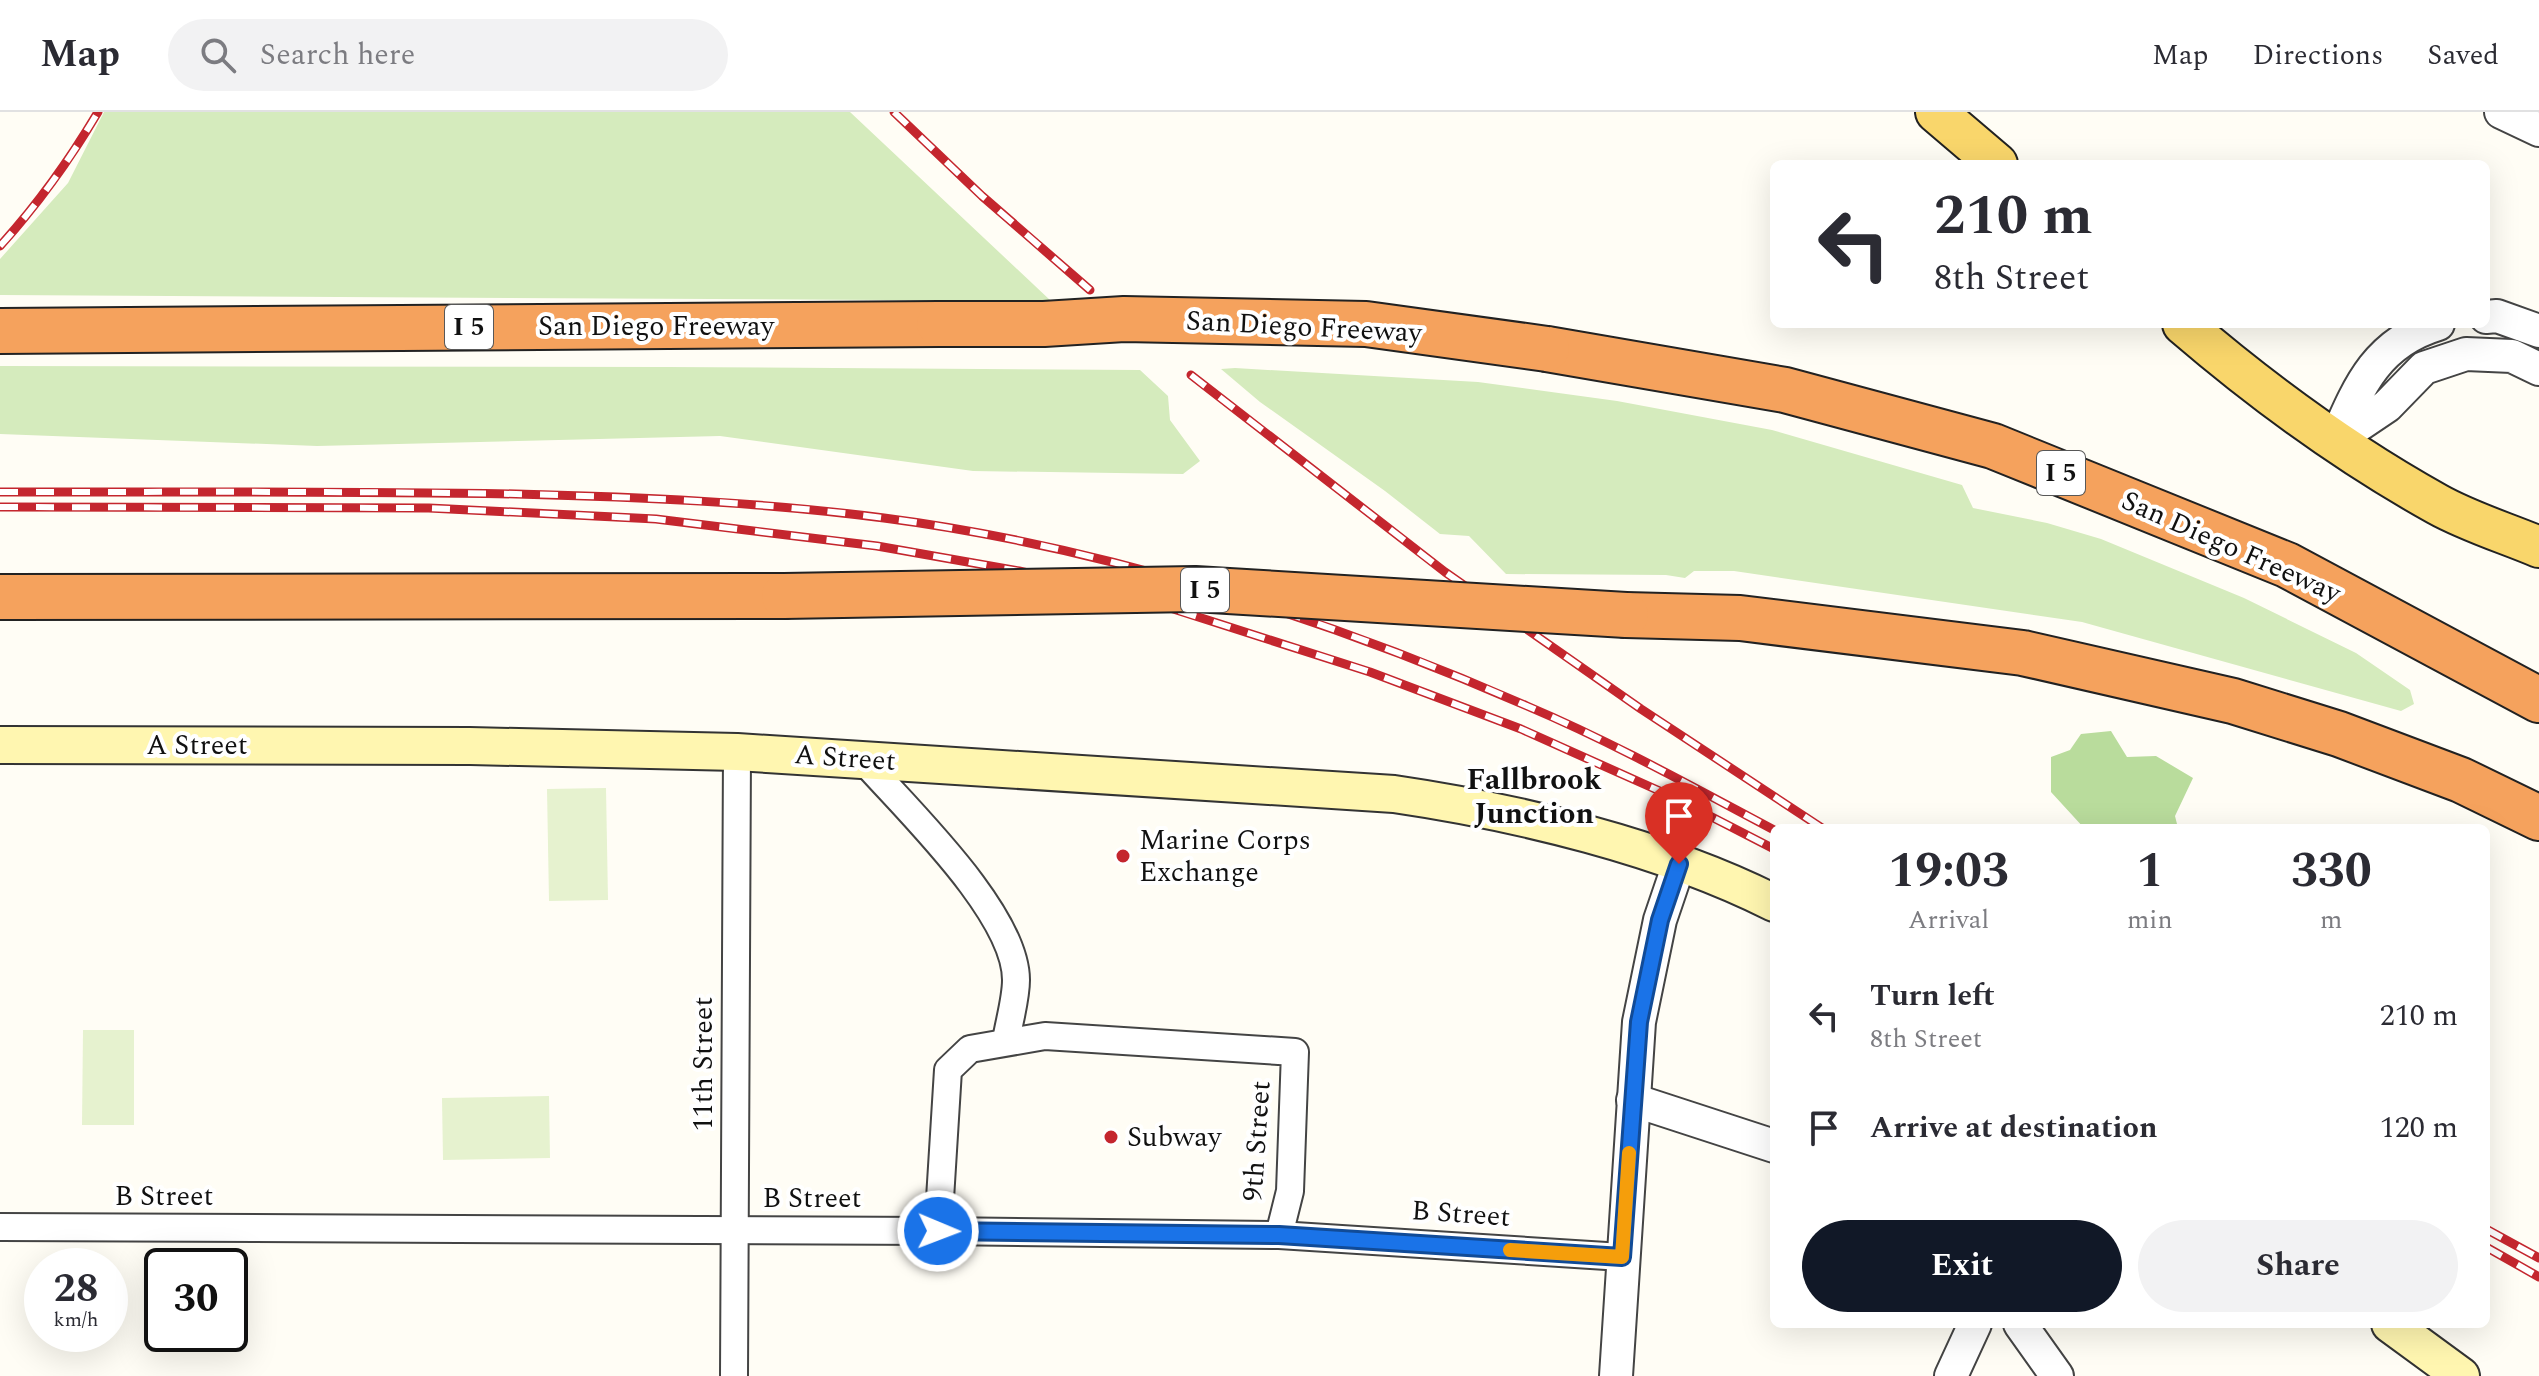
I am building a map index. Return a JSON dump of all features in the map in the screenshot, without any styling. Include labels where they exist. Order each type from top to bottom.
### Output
[{"type":"highway","name":"San Diego Freeway","points":[[0,331],[1044,324],[1124,319],[1366,324],[1547,349],[1785,390],[1993,446],[2287,565],[2539,700]]},
{"type":"highway","name":"I 5","points":[[0,597],[784,596],[1195,589],[1626,615],[1740,618],[2023,653],[2233,701],[2339,734],[2461,780],[2539,818]]},
{"type":"main road","points":[[1936,112],[1992,160]]},
{"type":"main road","points":[[2188,328],[2220,356],[2335,441],[2439,506],[2539,547]]},
{"type":"main road","name":"A Street","points":[[0,745],[470,746],[737,752],[1394,794],[1468,805],[1604,839],[1679,864],[1770,901]]},
{"type":"main road","points":[[2395,1328],[2461,1376]]},
{"type":"street","points":[[2501,112],[2539,130]]},
{"type":"street","points":[[2490,317],[2497,316],[2539,331]]},
{"type":"street","points":[[2335,441],[2363,378],[2388,351],[2426,328]]},
{"type":"street","points":[[2335,441],[2387,406],[2424,368],[2466,354],[2512,356],[2539,369]]},
{"type":"street","name":"11th Street","points":[[734,1376],[737,752]]},
{"type":"street","points":[[862,759],[978,890],[1012,950],[1016,980],[1006,1041],[970,1049],[948,1070],[938,1231]]},
{"type":"street","points":[[1616,1376],[1639,1022],[1660,920],[1679,864]]},
{"type":"street","name":"9th Street","points":[[1006,1041],[1045,1036],[1295,1052],[1290,1191],[1279,1235]]},
{"type":"street","points":[[1633,1100],[1770,1145]]},
{"type":"street","name":"B Street","points":[[0,1227],[1279,1235],[1622,1257]]},
{"type":"street","points":[[1951,1376],[1973,1328]]},
{"type":"street","points":[[2023,1328],[2057,1376]]},
{"type":"green space","points":[[104,112],[850,112],[1051,301],[0,295],[0,259],[68,183]]},
{"type":"green space","points":[[0,366],[1140,370],[1168,396],[1170,420],[1200,461],[1183,474],[973,471],[720,436],[317,446],[0,434]]},
{"type":"green space","points":[[1221,369],[1478,382],[1617,401],[1772,430],[1962,485],[1973,508],[2047,523],[2101,539],[2244,598],[2356,653],[2410,690],[2414,704],[2401,711],[2082,622],[1734,571],[1694,571],[1685,578],[1666,575],[1506,574],[1469,536],[1440,534],[1260,402]]},
{"type":"green space","points":[[2111,731],[2127,757],[2156,756],[2193,778],[2175,816],[2177,824],[2080,824],[2051,792],[2051,757],[2070,750],[2081,734]]},
{"type":"green space","points":[[606,788],[608,900],[549,901],[547,789]]},
{"type":"green space","points":[[83,1030],[134,1030],[134,1125],[82,1125]]},
{"type":"green space","points":[[549,1096],[550,1158],[443,1160],[442,1098]]},
{"type":"railway","points":[[0,246],[52,182],[98,112]]},
{"type":"railway","points":[[894,112],[982,196],[1090,290]]},
{"type":"railway","points":[[1191,375],[1445,572],[1641,709],[1816,824]]},
{"type":"railway","points":[[0,492],[387,492],[608,497],[792,508],[966,531],[1130,567],[1293,615],[1373,643],[1559,720],[1770,828]]},
{"type":"railway","points":[[0,507],[429,508],[656,519],[877,546],[1019,571],[1139,598],[1370,672],[1521,729],[1673,797],[1770,847]]},
{"type":"railway","points":[[2490,1231],[2539,1258]]},
{"type":"railway","points":[[2490,1249],[2539,1277]]},
{"type":"slow traffic","points":[[1510,1250],[1622,1257],[1629,1153]]},
{"type":"place","name":"Marine Corps Exchange","points":[[1123,856]]},
{"type":"place","name":"Subway","points":[[1111,1137]]},
{"type":"district","name":"Fallbrook Junction","points":[[1534,797]]},
{"type":"route","points":[[938,1231],[1279,1235],[1622,1257],[1639,1022],[1660,920],[1679,864]]}]
